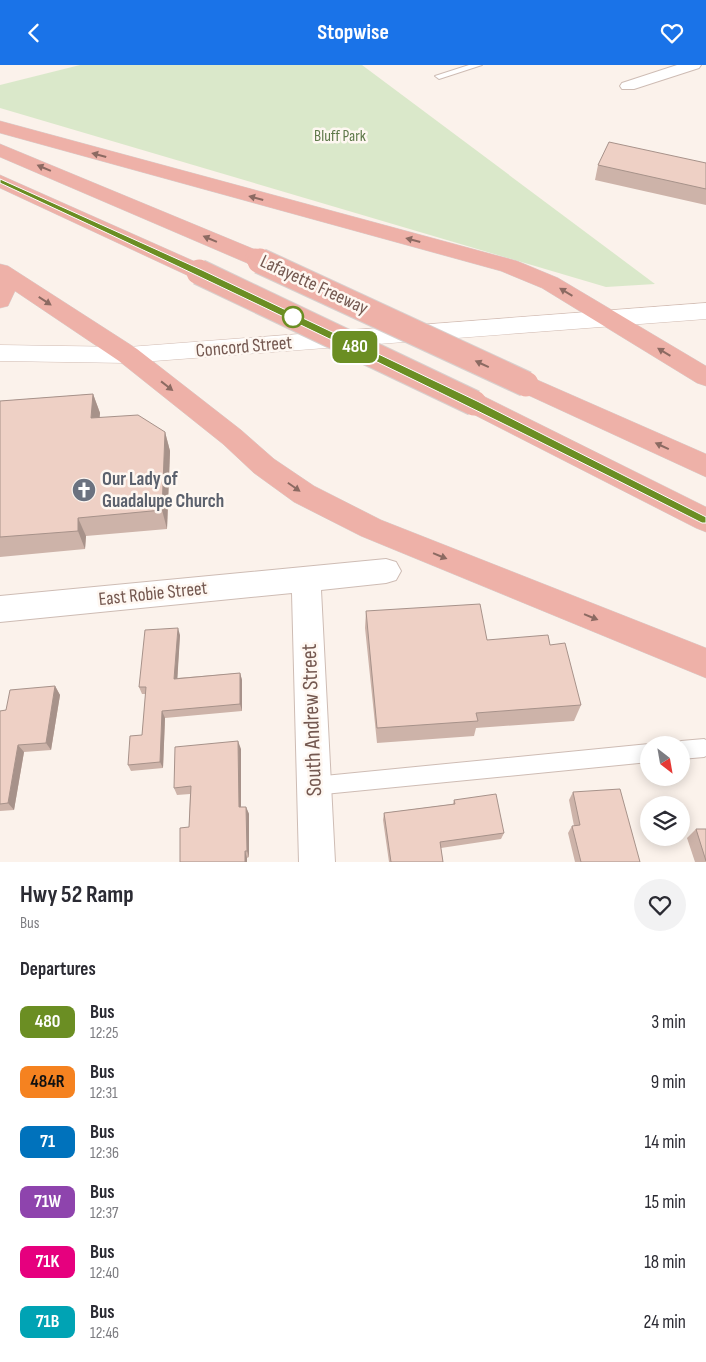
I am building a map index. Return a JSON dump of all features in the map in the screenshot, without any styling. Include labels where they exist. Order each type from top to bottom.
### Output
[{"type":"highway","points":[[0,127],[509,266],[550,283],[706,377]]},
{"type":"highway","name":"Lafayette Freeway","points":[[0,150],[255,257],[706,466]]},
{"type":"highway","name":"Lafayette Freeway","points":[[0,181],[199,272],[474,403],[706,520]]},
{"type":"highway","points":[[0,301],[4,293],[2,273]]},
{"type":"highway","points":[[2,273],[128,355],[232,437],[264,466],[304,494],[349,519],[706,663]]},
{"type":"main road","name":"Concord Street","points":[[0,353],[128,355],[706,311]]},
{"type":"street","points":[[628,86],[693,65]]},
{"type":"street","name":"East Robie Street","points":[[0,609],[386,571]]},
{"type":"street","name":"South Andrew Street","points":[[306,578],[317,862]]},
{"type":"lane","points":[[439,76],[478,65]]},
{"type":"lane","points":[[690,749],[704,747]]},
{"type":"lane","points":[[314,786],[640,754]]},
{"type":"green space","name":"Bluff Park","points":[[80,65],[362,65],[655,284],[606,287],[0,108],[0,85]]},
{"type":"building","points":[[609,142],[706,163],[706,189],[598,165]]},
{"type":"building","name":"Our Lady of Guadalupe Church","points":[[93,394],[91,418],[138,415],[165,432],[162,510],[78,518],[78,531],[0,537],[0,401]]},
{"type":"building","points":[[480,604],[487,640],[548,635],[550,645],[565,643],[581,705],[476,713],[478,721],[377,728],[366,611]]},
{"type":"building","points":[[178,628],[174,679],[240,673],[240,704],[162,711],[160,762],[128,765],[130,736],[142,735],[146,687],[139,687],[145,630]]},
{"type":"building","points":[[55,686],[46,743],[18,745],[8,803],[0,804],[0,711],[6,710],[10,690]]},
{"type":"building","points":[[238,741],[239,807],[246,807],[247,851],[245,851],[245,862],[180,862],[180,828],[189,827],[191,786],[174,788],[175,747]]},
{"type":"building","points":[[620,789],[640,862],[581,862],[572,826],[580,825],[573,792]]},
{"type":"building","points":[[496,794],[504,833],[440,842],[443,862],[391,862],[384,813],[455,804],[454,800]]},
{"type":"building","points":[[696,829],[706,829],[706,861]]},
{"type":"bus line","name":"480","points":[[0,181],[199,272],[474,403],[706,520]]},
{"type":"place","name":"Our Lady of Guadalupe Church","points":[[84,490]]}]
